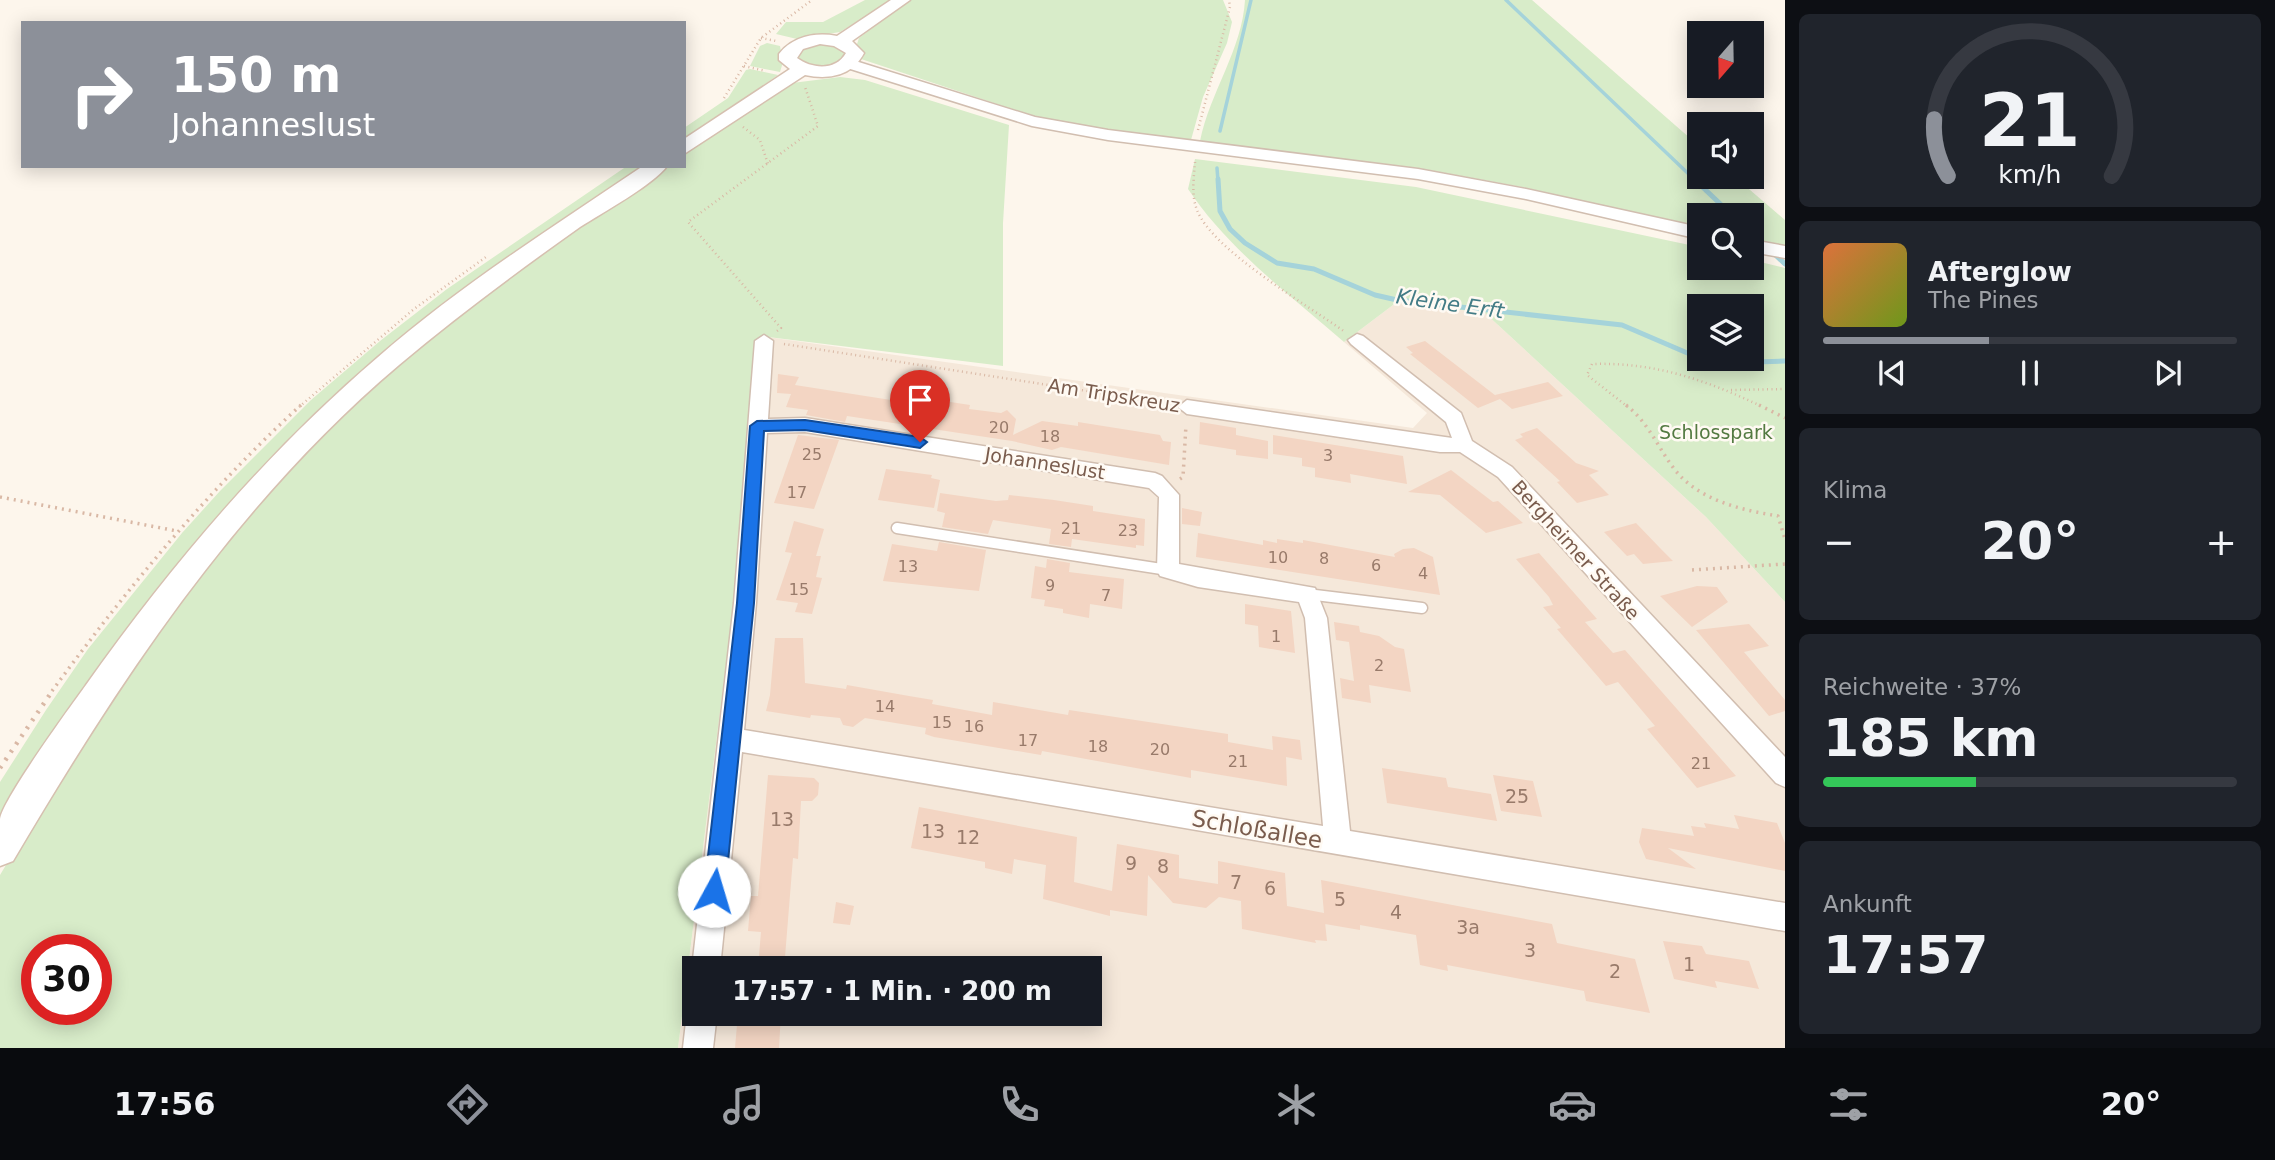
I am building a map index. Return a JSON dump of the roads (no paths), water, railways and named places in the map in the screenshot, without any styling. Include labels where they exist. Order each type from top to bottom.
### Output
[{"type":"main road","points":[[841,41],[902,0]]},
{"type":"main road","points":[[808,41],[841,41],[851,46],[855,53],[849,64],[825,71],[802,69],[788,60],[791,48],[808,41]]},
{"type":"main road","points":[[686,147],[802,69]]},
{"type":"main road","points":[[0,849],[57,752],[109,674],[237,509],[314,430],[387,362],[508,269],[654,168]]},
{"type":"street","points":[[849,64],[1032,121],[1196,150],[1418,174],[1526,194],[1687,230]]},
{"type":"street","points":[[1764,249],[1785,253]]},
{"type":"street","points":[[1357,340],[1454,418],[1464,445]]},
{"type":"street","points":[[707,956],[745,603],[765,341]]},
{"type":"street","name":"Am Tripskreuz","points":[[1187,407],[1440,445],[1464,445]]},
{"type":"street","name":"Johanneslust","points":[[757,426],[805,425],[1155,481],[1169,495],[1168,570]]},
{"type":"street","name":"Bergheimer Straße","points":[[1464,445],[1505,472],[1785,775]]},
{"type":"street","points":[[1168,570],[1198,578],[1307,594],[1316,618],[1338,843]]},
{"type":"street","name":"Schloßallee","points":[[730,738],[1785,917]]},
{"type":"street","points":[[698,1048],[701,1026]]},
{"type":"lane","points":[[897,528],[1168,570]]},
{"type":"lane","points":[[1307,594],[1422,608]]},
{"type":"waterway","name":"Kleine Erft","points":[[1220,131],[1251,0]]},
{"type":"waterway","points":[[1506,0],[1687,172]]},
{"type":"waterway","name":"Kleine Erft","points":[[1217,168],[1218,181]]},
{"type":"waterway","name":"Kleine Erft","points":[[1218,179],[1220,211],[1230,229],[1245,243],[1277,263],[1314,269],[1375,295],[1397,300],[1622,325],[1687,353]]},
{"type":"waterway","points":[[1705,189],[1719,203]]},
{"type":"waterway","points":[[1764,244],[1785,264]]},
{"type":"waterway","name":"Kleine Erft","points":[[1764,362],[1785,361]]},
{"type":"park label","name":"Schlosspark","points":[[1716,432]]}]
